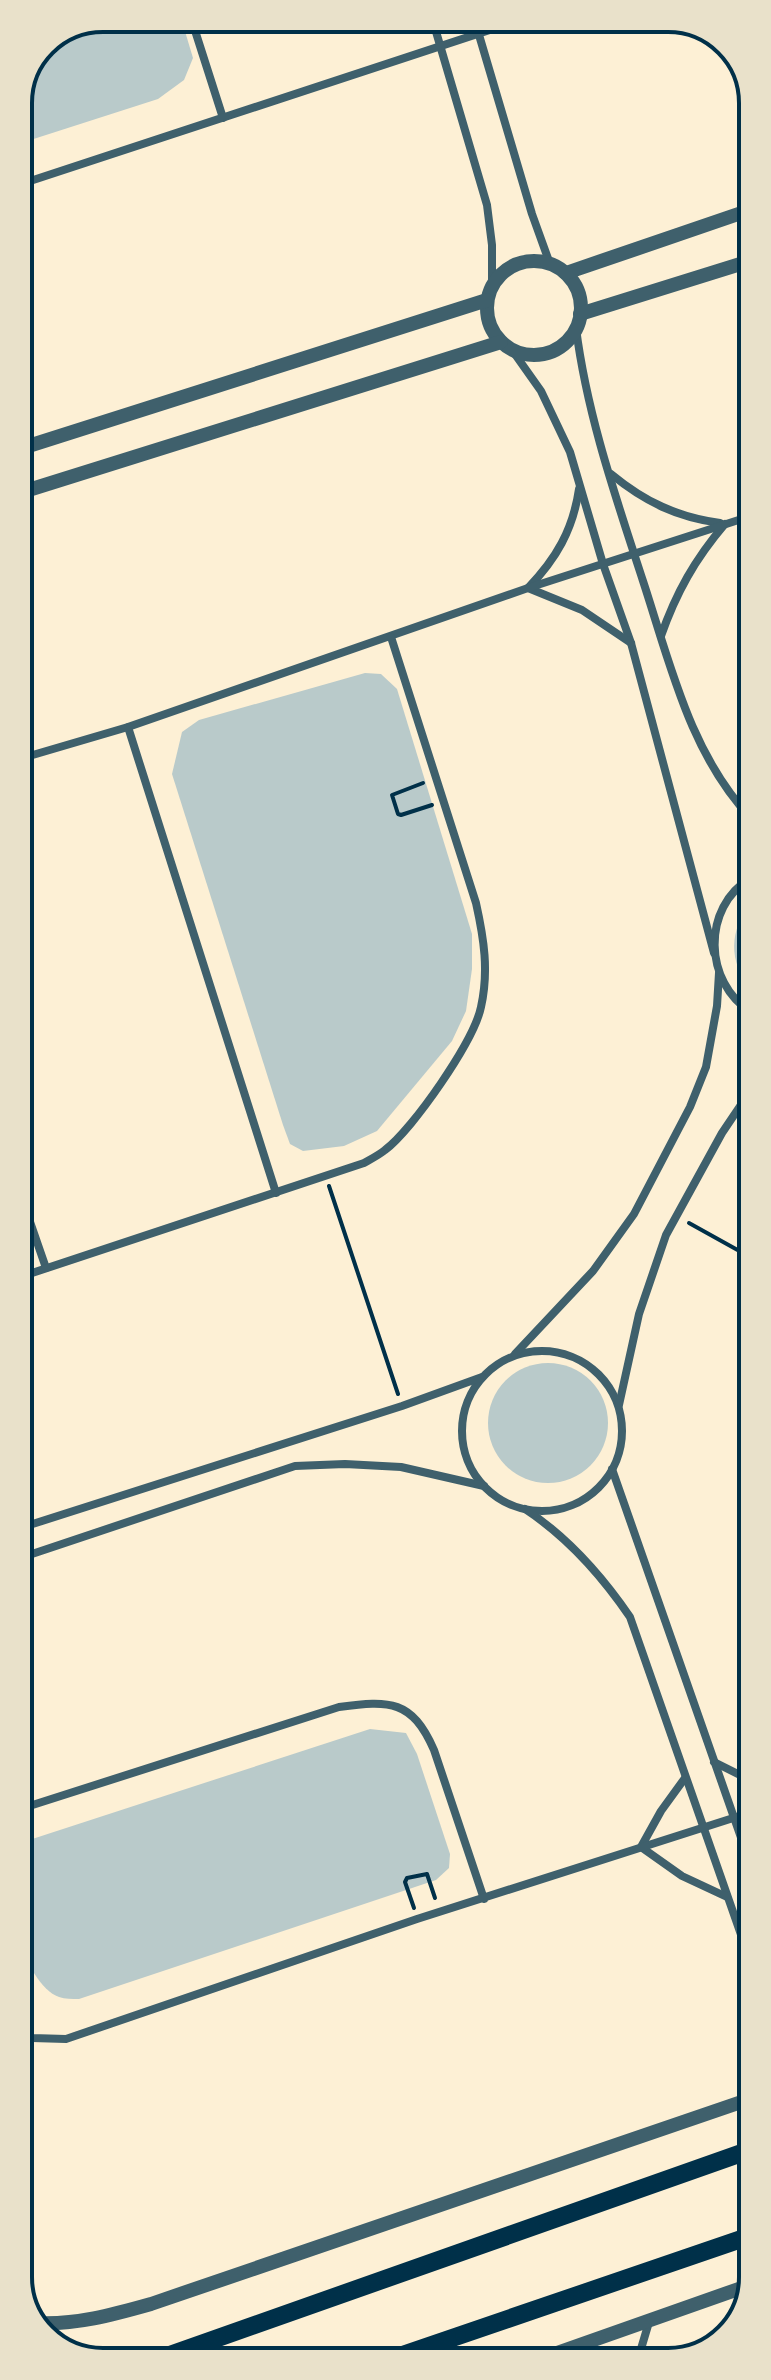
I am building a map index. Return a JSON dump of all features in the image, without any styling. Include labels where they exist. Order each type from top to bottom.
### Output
[{"type":"main road","points":[[190,2348],[739,2154]]},
{"type":"main road","points":[[423,2348],[739,2240]]},
{"type":"street","points":[[195,32],[223,118]]},
{"type":"street","points":[[436,32],[487,205],[492,236],[487,315],[492,330],[551,409],[563,434],[631,643],[719,973],[729,991],[739,1001]]},
{"type":"street","points":[[32,180],[485,32]]},
{"type":"street","points":[[479,34],[550,264]]},
{"type":"street","points":[[566,273],[739,214]]},
{"type":"street","points":[[32,445],[489,293],[504,272],[514,265],[538,261],[550,264],[566,273],[580,299],[578,321],[586,394],[693,731],[739,803]]},
{"type":"street","points":[[32,489],[506,346],[536,355],[548,352],[560,347],[578,321],[739,265]]},
{"type":"street","points":[[609,473],[634,493],[662,509],[693,519],[725,524]]},
{"type":"street","points":[[528,588],[549,566],[565,541],[575,513],[580,484]]},
{"type":"street","points":[[32,755],[128,727],[528,588],[739,520]]},
{"type":"street","points":[[661,636],[686,576],[725,524]]},
{"type":"street","points":[[528,588],[582,610],[631,643]]},
{"type":"street","points":[[32,1273],[364,1163],[386,1150],[408,1129],[456,1062],[481,1011],[486,976],[485,944],[476,903],[391,637]]},
{"type":"street","points":[[128,727],[276,1193]]},
{"type":"street","points":[[714,953],[720,914],[739,889]]},
{"type":"street","points":[[514,1355],[585,1280],[634,1214],[690,1107],[706,1067],[717,1006],[719,973]]},
{"type":"street","points":[[618,1406],[639,1314],[666,1235],[739,1108]]},
{"type":"street","points":[[32,1228],[46,1268]]},
{"type":"street","points":[[540,1350],[565,1354],[589,1365],[607,1383],[618,1406],[622,1428],[620,1450],[612,1469],[600,1486],[566,1507],[545,1511],[510,1504],[484,1486],[464,1452],[461,1431],[471,1393],[483,1376],[514,1355],[540,1350]]},
{"type":"street","points":[[32,1524],[402,1406],[483,1376]]},
{"type":"street","points":[[32,1554],[295,1466],[345,1464],[401,1467],[484,1486]]},
{"type":"street","points":[[612,1469],[739,1833]]},
{"type":"street","points":[[525,1509],[554,1528],[613,1593],[630,1617],[739,1930]]},
{"type":"street","points":[[32,1805],[339,1707],[389,1705],[407,1710],[424,1727],[484,1899]]},
{"type":"street","points":[[713,1761],[739,1774]]},
{"type":"street","points":[[641,1847],[661,1811],[685,1778]]},
{"type":"street","points":[[32,2038],[66,2039],[417,1919],[739,1817]]},
{"type":"street","points":[[641,1847],[682,1876],[727,1897]]},
{"type":"street","points":[[50,2324],[105,2317],[151,2304],[739,2100]]},
{"type":"street","points":[[572,2348],[738,2289]]},
{"type":"street","points":[[641,2348],[649,2322]]},
{"type":"path","points":[[437,779],[391,797],[399,816],[444,801]]},
{"type":"path","points":[[326,1176],[402,1406]]},
{"type":"path","points":[[676,1216],[739,1251]]},
{"type":"path","points":[[417,1919],[405,1880],[416,1875],[427,1874],[440,1912]]},
{"type":"shaded area","points":[[103,32],[185,32],[193,58],[184,80],[158,99],[32,140],[33,89],[37,76],[53,53],[76,37]]},
{"type":"shaded area","points":[[365,673],[381,674],[397,689],[472,934],[472,969],[466,1011],[452,1041],[377,1131],[344,1146],[303,1151],[290,1144],[283,1125],[172,774],[182,732],[199,720]]},
{"type":"shaded area","points":[[739,922],[739,970],[734,946]]},
{"type":"shaded area","points":[[548,1363],[571,1368],[590,1381],[603,1400],[608,1423],[603,1446],[590,1465],[571,1478],[548,1483],[525,1478],[506,1465],[493,1446],[488,1423],[493,1400],[506,1381],[525,1368]]},
{"type":"shaded area","points":[[370,1729],[406,1733],[417,1754],[450,1854],[449,1868],[436,1880],[79,1999],[66,1999],[52,1994],[32,1969],[32,1839]]}]
